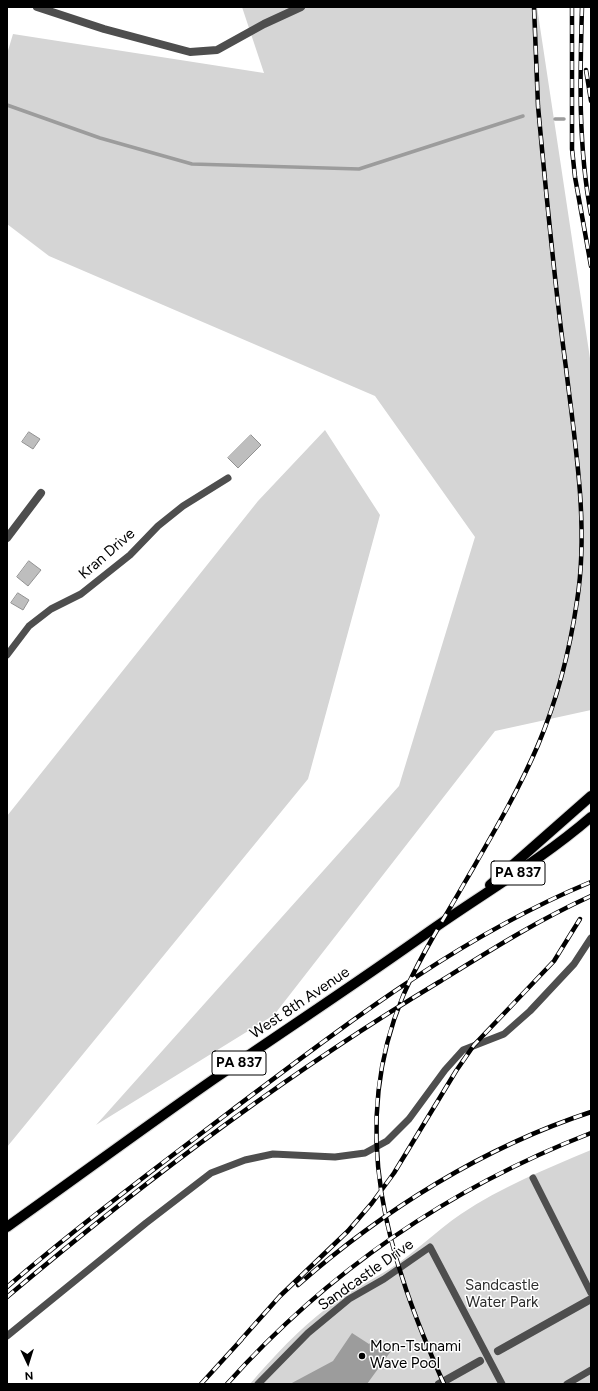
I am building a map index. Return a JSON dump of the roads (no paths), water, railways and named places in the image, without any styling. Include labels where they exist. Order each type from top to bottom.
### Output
[{"type":"main road","name":"PA 837","points":[[472,901],[591,796]]},
{"type":"main road","name":"PA 837","points":[[472,901],[522,871],[562,842],[591,817]]},
{"type":"main road","name":"West 8th Avenue","points":[[7,1227],[213,1080],[381,966],[472,901]]},
{"type":"street","points":[[37,7],[104,29],[190,52],[216,50],[264,24],[301,7]]},
{"type":"street","points":[[7,538],[41,493]]},
{"type":"street","points":[[498,1351],[591,1299]]},
{"type":"street","points":[[439,1384],[480,1361]]},
{"type":"lane","name":"Kran Drive","points":[[7,654],[28,626],[51,609],[81,594],[130,554],[158,526],[183,506],[228,478]]},
{"type":"lane","points":[[7,1336],[146,1223],[211,1173],[245,1160],[273,1154],[335,1157],[365,1153],[387,1141],[409,1119],[445,1070],[463,1050],[504,1034],[525,1016],[574,964],[591,938]]},
{"type":"lane","points":[[533,1178],[591,1293]]},
{"type":"lane","name":"Sandcastle Drive","points":[[258,1384],[308,1333],[349,1299],[384,1279],[430,1247],[502,1384]]},
{"type":"lane","points":[[567,1384],[591,1370]]},
{"type":"waterway","points":[[7,105],[100,138],[192,164],[359,169],[523,116]]},
{"type":"waterway","points":[[555,119],[564,119]]},
{"type":"railway","points":[[444,1384],[406,1289],[392,1242],[382,1193],[377,1145],[378,1096],[386,1046],[403,996],[432,938],[504,814],[522,780],[545,728],[562,674],[571,637],[577,601],[582,543],[577,455],[556,286],[542,149],[538,106],[534,7]]},
{"type":"railway","points":[[572,7],[572,149],[575,177],[591,266]]},
{"type":"railway","points":[[582,7],[582,137],[591,214]]},
{"type":"railway","points":[[586,70],[591,101]]},
{"type":"railway","points":[[7,1287],[118,1197],[274,1078],[405,984],[496,928],[591,882]]},
{"type":"railway","points":[[7,1297],[58,1254],[163,1171],[271,1092],[326,1054],[382,1017],[495,947],[552,915],[591,896]]},
{"type":"railway","points":[[239,1342],[280,1296],[348,1231],[372,1203],[394,1173],[456,1071],[474,1045],[554,961],[580,919]]},
{"type":"railway","points":[[298,1285],[365,1231],[436,1184],[474,1162],[512,1143],[551,1126],[591,1112]]},
{"type":"railway","points":[[227,1384],[266,1343],[307,1304],[394,1236],[440,1207],[489,1179],[539,1155],[591,1133]]},
{"type":"railway","points":[[201,1384],[242,1339]]},
{"type":"place","name":"Mon-Tsunami Wave Pool","points":[[362,1356]]},
{"type":"park label","name":"Sandcastle Water Park","points":[[502,1294]]}]
